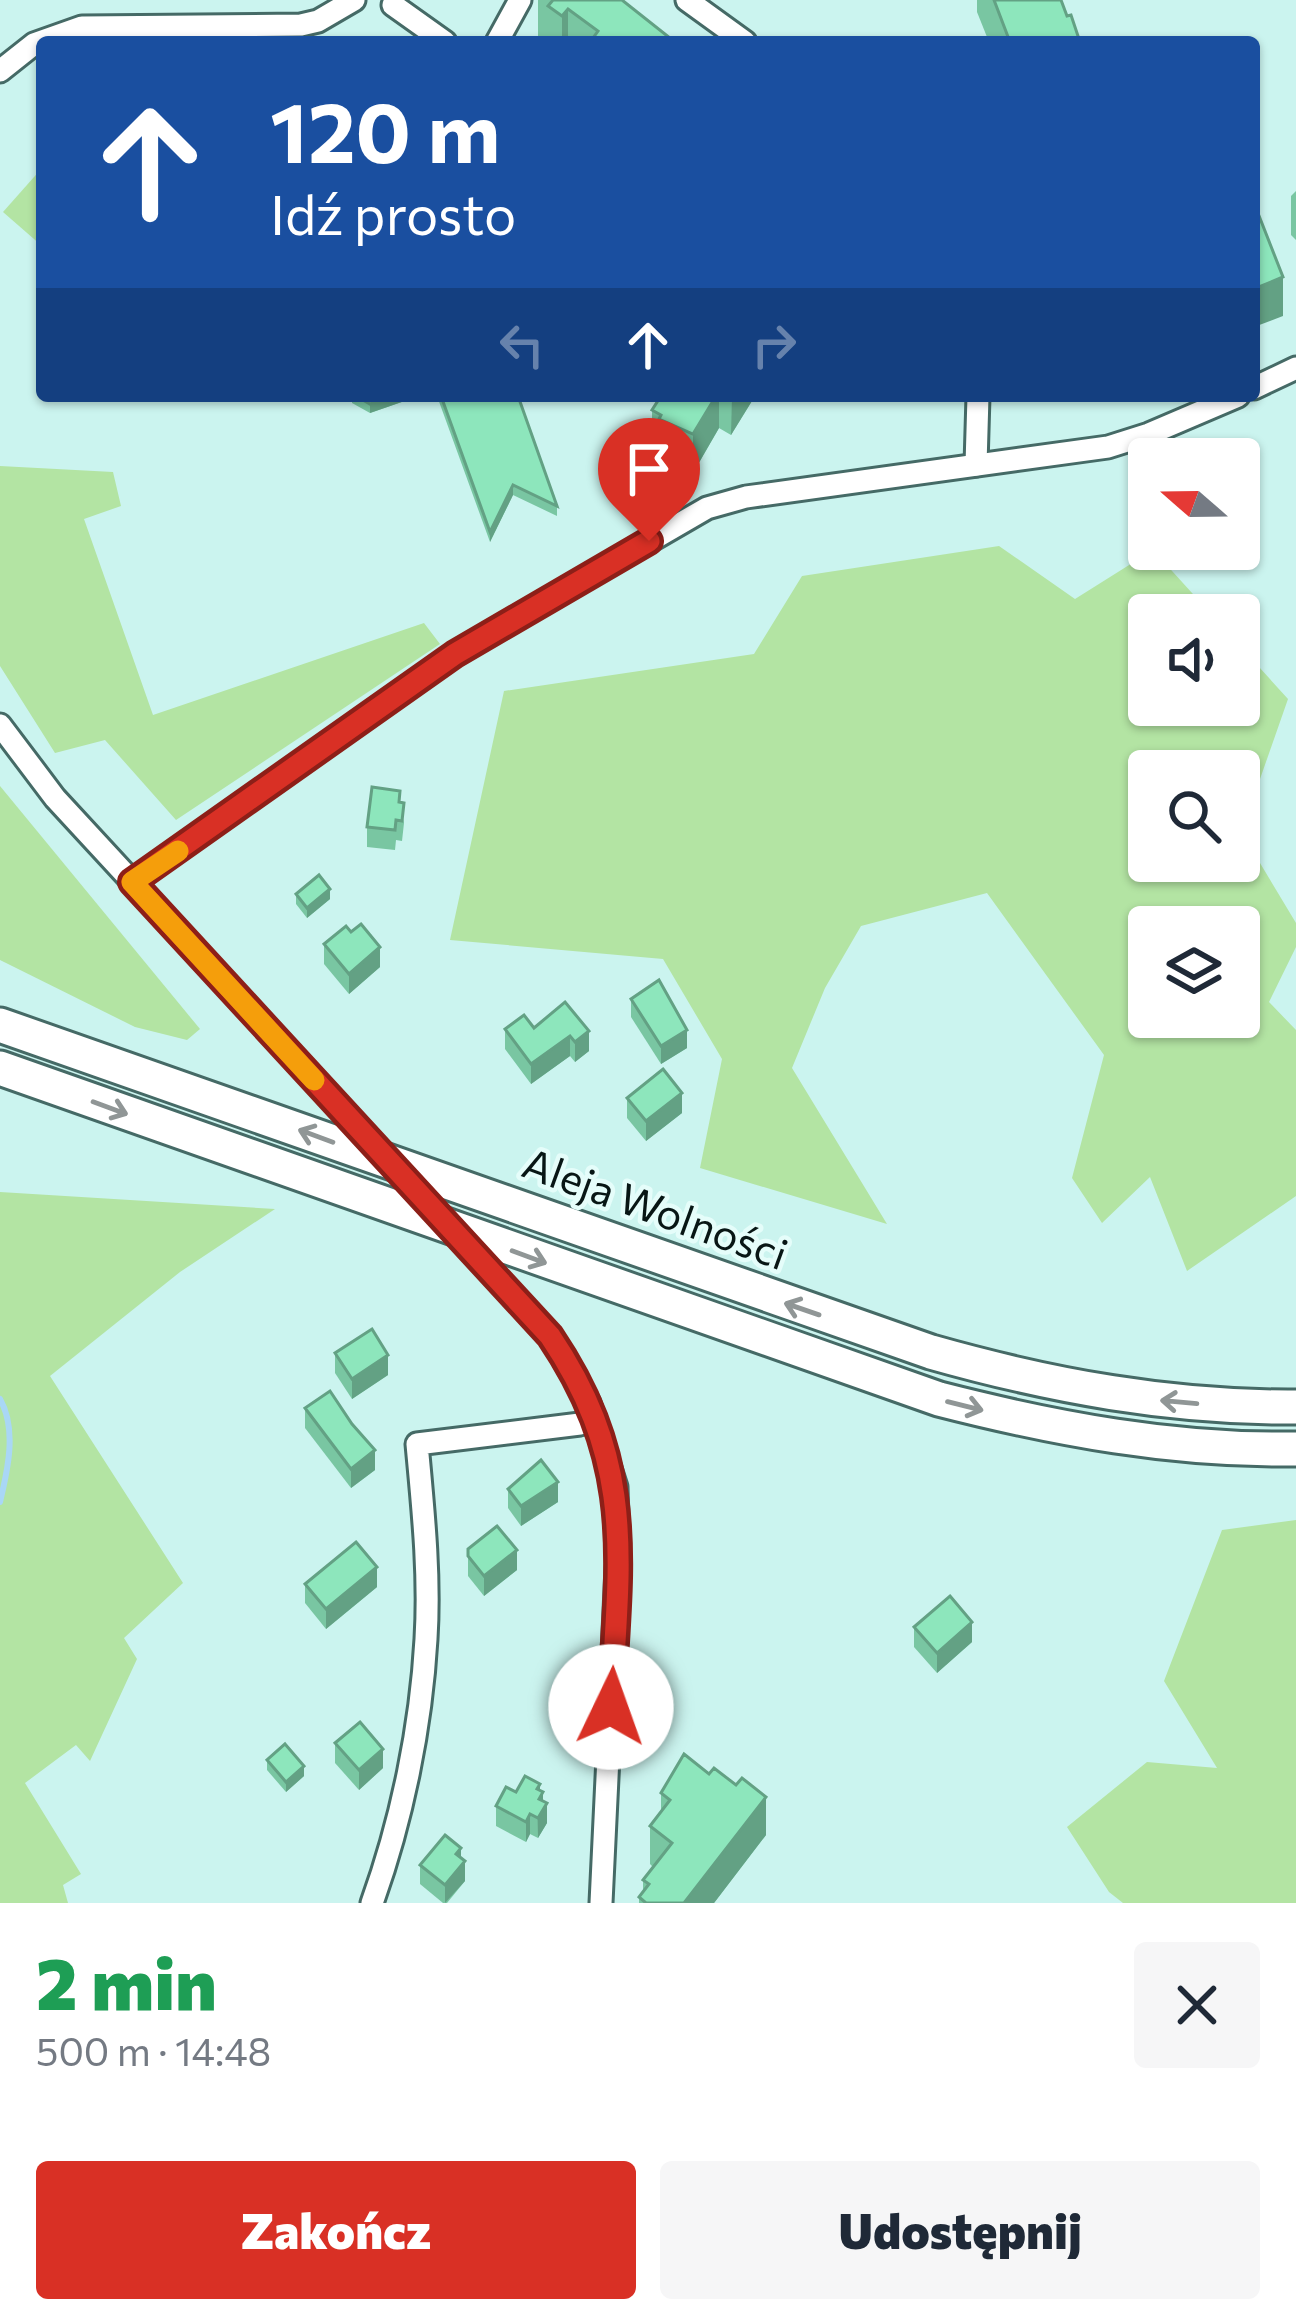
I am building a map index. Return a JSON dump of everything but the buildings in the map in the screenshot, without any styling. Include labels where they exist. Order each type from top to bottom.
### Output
[{"type":"highway","name":"Aleja Wolności","points":[[0,1025],[931,1352],[999,1372],[1128,1397],[1296,1407]]},
{"type":"highway","name":"Aleja Wolności","points":[[0,1068],[939,1399],[1040,1425],[1120,1438],[1205,1447],[1296,1449]]},
{"type":"street","points":[[55,36],[82,26],[301,25],[354,0]]},
{"type":"street","points":[[500,36],[520,0]]},
{"type":"street","points":[[687,0],[737,36]]},
{"type":"street","points":[[391,2],[437,36]]},
{"type":"street","points":[[0,70],[36,43]]},
{"type":"street","points":[[1260,385],[1296,368]]},
{"type":"street","points":[[976,465],[978,402]]},
{"type":"street","points":[[132,882],[455,654],[707,508],[746,497],[1108,447],[1224,402]]},
{"type":"street","points":[[0,725],[55,798],[568,1361],[595,1419],[616,1487],[602,1903]]},
{"type":"street","points":[[372,1903],[387,1857],[421,1698],[427,1572],[418,1444],[595,1419]]},
{"type":"green space","points":[[36,175],[36,241],[3,212]]},
{"type":"green space","points":[[0,466],[113,472],[121,506],[84,519],[153,715],[424,623],[440,644],[176,820],[105,740],[55,753],[0,666]]},
{"type":"green space","points":[[999,546],[1075,599],[1128,566],[1128,570],[1171,570],[1193,594],[1128,594],[1128,726],[1260,726],[1260,668],[1288,699],[1260,779],[1260,750],[1128,750],[1128,882],[1260,882],[1260,863],[1296,923],[1296,947],[1269,1002],[1296,1030],[1296,1196],[1187,1271],[1150,1177],[1102,1223],[1072,1178],[1104,1055],[987,893],[861,926],[825,988],[792,1068],[887,1224],[700,1168],[722,1059],[663,959],[450,940],[504,691],[754,654],[802,576]]},
{"type":"green space","points":[[0,786],[200,1029],[187,1040],[135,1027],[0,960]]},
{"type":"green space","points":[[0,1192],[275,1209],[180,1272],[50,1376],[183,1583],[124,1638],[137,1659],[90,1761],[76,1745],[25,1783],[81,1874],[63,1885],[68,1903],[0,1903]]},
{"type":"green space","points":[[1296,1520],[1296,1903],[1123,1903],[1109,1892],[1067,1827],[1147,1762],[1217,1768],[1164,1681],[1222,1530]]},
{"type":"waterway","points":[[0,1399],[10,1436],[0,1502]]},
{"type":"slow traffic","points":[[178,851],[132,882],[314,1080]]},
{"type":"route","points":[[611,1707],[616,1487],[595,1419],[568,1361],[132,882],[455,654],[649,541]]}]
